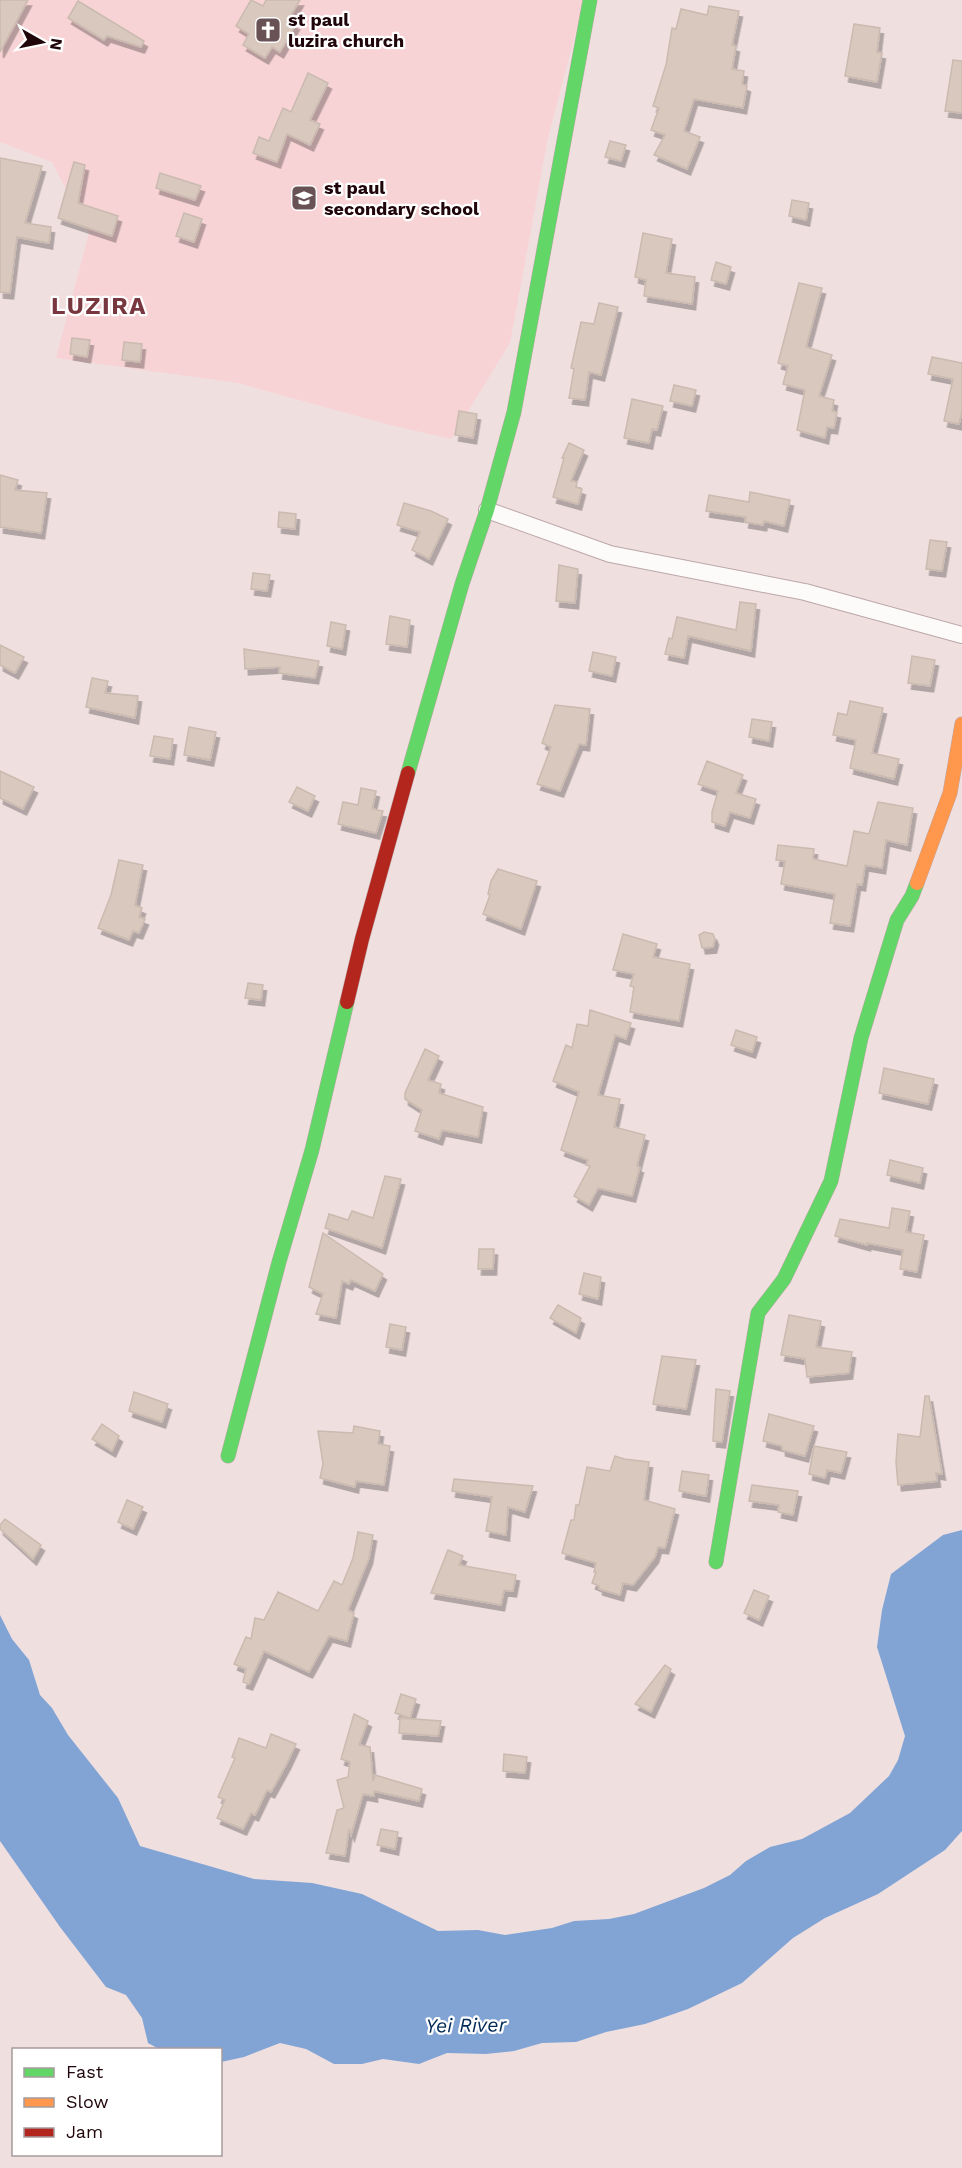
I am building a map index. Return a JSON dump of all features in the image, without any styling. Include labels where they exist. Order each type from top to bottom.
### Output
[{"type":"street","points":[[228,1456],[279,1262],[312,1150],[365,927],[430,693],[462,584],[487,510],[514,412],[590,0]]},
{"type":"street","points":[[487,510],[610,554],[805,592],[962,635]]},
{"type":"street","points":[[716,1562],[758,1313],[784,1279],[831,1181],[861,1038],[897,920],[912,896],[950,793],[962,724]]},
{"type":"shaded area","name":"st paul secondary school","points":[[0,0],[584,0],[548,138],[510,343],[451,439],[386,424],[238,383],[56,358],[89,233],[52,162],[0,142]]},
{"type":"water","name":"Yei River","points":[[962,1530],[962,1831],[945,1850],[878,1894],[825,1918],[793,1938],[742,1983],[688,2009],[645,2024],[606,2032],[576,2042],[542,2043],[514,2051],[486,2054],[447,2053],[419,2064],[383,2059],[362,2064],[334,2064],[306,2049],[280,2043],[244,2057],[222,2062],[222,2048],[157,2048],[148,2043],[142,2018],[126,1995],[106,1987],[60,1927],[0,1841],[0,1615],[12,1639],[29,1660],[40,1695],[52,1708],[68,1735],[118,1798],[140,1846],[254,1879],[312,1883],[362,1894],[438,1931],[478,1930],[505,1935],[552,1928],[574,1921],[609,1919],[634,1914],[704,1888],[730,1875],[746,1861],[770,1847],[802,1839],[850,1813],[889,1776],[898,1760],[905,1736],[877,1647],[882,1610],[891,1574],[943,1535]]},
{"type":"building","points":[[0,0],[28,0],[0,52]]},
{"type":"building","name":"st paul luzira church","points":[[251,0],[263,6],[266,0],[300,0],[288,20],[296,24],[280,52],[272,47],[265,58],[243,45],[249,34],[236,26]]},
{"type":"building","points":[[78,1],[144,41],[141,47],[107,36],[104,40],[68,18]]},
{"type":"building","points":[[709,6],[739,11],[732,45],[736,46],[732,69],[744,71],[742,84],[747,86],[743,108],[694,99],[684,131],[700,137],[687,169],[654,155],[665,135],[651,130],[659,108],[653,106],[666,65],[672,28],[676,29],[681,9],[707,15]]},
{"type":"building","points":[[854,24],[880,28],[877,52],[882,53],[877,82],[845,76]]},
{"type":"building","points":[[953,60],[962,61],[962,113],[945,111]]},
{"type":"building","points":[[308,73],[328,83],[310,120],[320,124],[310,145],[287,134],[277,162],[253,153],[259,137],[269,141],[283,108],[291,112]]},
{"type":"building","points":[[610,141],[626,145],[621,161],[605,157]]},
{"type":"building","points":[[0,158],[42,166],[25,223],[51,227],[49,243],[17,237],[10,293],[0,292]]},
{"type":"building","points":[[74,162],[85,165],[78,203],[118,216],[112,236],[58,218]]},
{"type":"building","points":[[160,173],[201,186],[195,200],[156,188]]},
{"type":"building","points":[[792,200],[809,203],[806,220],[789,216]]},
{"type":"building","points":[[184,213],[202,219],[194,242],[176,236]]},
{"type":"building","points":[[643,233],[672,239],[666,273],[695,277],[692,304],[644,296],[646,280],[635,277]]},
{"type":"building","points":[[716,262],[731,267],[726,284],[711,280]]},
{"type":"building","points":[[799,283],[822,288],[806,347],[832,355],[819,396],[834,400],[832,411],[837,412],[834,428],[827,427],[825,438],[797,430],[805,390],[783,384],[788,366],[778,363]]},
{"type":"building","points":[[599,303],[618,307],[601,375],[589,372],[585,400],[569,398],[574,369],[571,368],[581,322],[594,324]]},
{"type":"building","points":[[72,338],[90,340],[87,357],[70,354]]},
{"type":"building","points":[[124,342],[142,344],[140,362],[122,360]]},
{"type":"building","points":[[932,357],[962,363],[962,411],[959,424],[944,421],[953,379],[928,374]]},
{"type":"building","points":[[674,385],[696,390],[692,406],[670,401]]},
{"type":"building","points":[[632,399],[663,406],[657,430],[652,429],[649,443],[624,438]]},
{"type":"building","points":[[459,411],[477,414],[473,438],[455,435]]},
{"type":"building","points":[[569,443],[584,450],[571,481],[577,482],[576,487],[582,489],[578,504],[553,497],[564,458],[562,458]]},
{"type":"building","points":[[0,475],[18,480],[15,490],[47,493],[41,533],[0,527]]},
{"type":"building","points":[[750,492],[790,500],[784,526],[764,521],[763,525],[745,522],[746,517],[706,511],[709,495],[749,502]]},
{"type":"building","points":[[404,503],[448,519],[429,559],[412,550],[420,532],[397,525]]},
{"type":"building","points":[[279,512],[296,514],[295,529],[278,527]]},
{"type":"building","points":[[930,540],[947,542],[942,571],[926,569]]},
{"type":"building","points":[[559,565],[578,569],[575,603],[556,601]]},
{"type":"building","points":[[253,573],[270,575],[267,591],[251,589]]},
{"type":"building","points":[[740,602],[756,604],[751,651],[688,636],[684,658],[665,654],[669,638],[672,639],[677,617],[736,630]]},
{"type":"building","points":[[390,616],[410,620],[407,647],[386,644]]},
{"type":"building","points":[[331,622],[346,625],[342,649],[327,646]]},
{"type":"building","points":[[0,645],[24,657],[15,673],[0,665]]},
{"type":"building","points":[[244,649],[319,661],[315,678],[279,673],[280,667],[245,669]]},
{"type":"building","points":[[593,652],[616,657],[612,676],[589,671]]},
{"type":"building","points":[[912,656],[935,660],[930,686],[908,683]]},
{"type":"building","points":[[92,678],[108,681],[105,693],[138,696],[135,718],[86,707]]},
{"type":"building","points":[[850,701],[883,708],[872,753],[899,759],[894,779],[850,768],[856,740],[833,735],[838,713],[847,715]]},
{"type":"building","points":[[555,705],[590,709],[586,745],[579,744],[560,791],[537,784],[551,747],[542,743]]},
{"type":"building","points":[[752,719],[772,722],[769,741],[749,737]]},
{"type":"building","points":[[189,727],[216,732],[210,760],[184,755]]},
{"type":"building","points":[[154,736],[173,739],[170,759],[150,756]]},
{"type":"building","points":[[707,761],[743,775],[736,793],[756,799],[750,818],[730,812],[725,826],[712,822],[712,812],[718,791],[698,784]]},
{"type":"building","points":[[0,771],[34,787],[23,809],[0,798]]},
{"type":"building","points":[[297,787],[315,796],[308,811],[289,802]]},
{"type":"building","points":[[361,788],[376,791],[372,809],[383,811],[376,833],[338,824],[343,802],[358,805]]},
{"type":"building","points":[[878,802],[913,808],[907,845],[886,840],[882,868],[865,865],[862,885],[857,884],[850,926],[830,923],[835,894],[781,884],[785,861],[776,860],[778,845],[814,849],[813,859],[847,866],[854,831],[869,834]]},
{"type":"building","points":[[119,860],[143,865],[135,905],[142,908],[139,917],[145,919],[139,933],[133,931],[129,940],[98,928],[111,895]]},
{"type":"building","points":[[498,869],[537,881],[521,929],[483,914],[490,895],[488,894],[491,881]]},
{"type":"building","points":[[704,932],[713,934],[715,939],[713,947],[702,948],[699,935]]},
{"type":"building","points":[[623,934],[657,944],[653,957],[690,964],[679,1021],[630,1012],[634,987],[630,986],[634,974],[613,970]]},
{"type":"building","points":[[248,983],[263,985],[261,1000],[245,998]]},
{"type":"building","points":[[590,1010],[631,1023],[626,1039],[615,1035],[598,1095],[620,1099],[614,1127],[645,1135],[632,1196],[598,1188],[589,1205],[574,1196],[590,1166],[586,1165],[588,1160],[561,1150],[579,1092],[553,1081],[566,1045],[572,1048],[577,1024],[588,1026]]},
{"type":"building","points":[[736,1030],[757,1037],[752,1052],[731,1045]]},
{"type":"building","points":[[425,1049],[439,1056],[428,1080],[441,1084],[439,1093],[483,1107],[478,1137],[442,1130],[439,1139],[415,1131],[422,1110],[405,1099],[405,1093]]},
{"type":"building","points":[[884,1068],[934,1079],[928,1104],[879,1093]]},
{"type":"building","points":[[890,1160],[923,1168],[920,1183],[887,1175]]},
{"type":"building","points":[[385,1176],[401,1179],[382,1248],[325,1228],[329,1214],[348,1220],[352,1211],[373,1218]]},
{"type":"building","points":[[892,1208],[910,1211],[906,1232],[924,1235],[917,1272],[900,1269],[903,1250],[867,1243],[867,1245],[835,1236],[840,1219],[889,1228]]},
{"type":"building","points":[[323,1233],[383,1274],[375,1291],[351,1280],[349,1284],[342,1281],[336,1318],[316,1314],[323,1294],[309,1287]]},
{"type":"building","points":[[479,1249],[494,1249],[493,1269],[478,1269]]},
{"type":"building","points":[[584,1273],[601,1277],[598,1299],[579,1294]]},
{"type":"building","points":[[558,1305],[581,1318],[576,1333],[550,1318]]},
{"type":"building","points":[[789,1315],[821,1321],[816,1347],[852,1352],[849,1373],[807,1377],[805,1359],[781,1355]]},
{"type":"building","points":[[390,1324],[406,1327],[402,1350],[386,1347]]},
{"type":"building","points":[[662,1356],[696,1360],[686,1409],[653,1404]]},
{"type":"building","points":[[716,1389],[730,1391],[722,1442],[713,1441]]},
{"type":"building","points":[[134,1392],[168,1404],[162,1422],[129,1411]]},
{"type":"building","points":[[925,1396],[929,1396],[942,1474],[936,1473],[937,1481],[898,1485],[896,1462],[898,1434],[920,1437]]},
{"type":"building","points":[[769,1414],[814,1426],[805,1456],[782,1450],[782,1446],[763,1441]]},
{"type":"building","points":[[102,1424],[119,1436],[112,1451],[92,1439]]},
{"type":"building","points":[[354,1426],[380,1431],[378,1444],[390,1446],[384,1485],[356,1481],[355,1487],[320,1478],[323,1464],[318,1431],[353,1433]]},
{"type":"building","points":[[814,1446],[847,1452],[841,1473],[827,1470],[825,1478],[809,1474]]},
{"type":"building","points":[[615,1456],[649,1462],[644,1500],[675,1509],[665,1548],[658,1547],[655,1557],[633,1585],[623,1583],[620,1595],[599,1589],[599,1586],[592,1583],[596,1563],[562,1553],[571,1520],[574,1520],[576,1505],[579,1505],[587,1467],[610,1471]]},
{"type":"building","points":[[682,1471],[709,1475],[706,1496],[679,1491]]},
{"type":"building","points":[[454,1479],[533,1486],[525,1512],[508,1507],[506,1535],[486,1531],[492,1497],[452,1491]]},
{"type":"building","points":[[752,1485],[798,1491],[793,1515],[778,1512],[779,1505],[749,1501]]},
{"type":"building","points":[[127,1500],[143,1507],[133,1529],[118,1522]]},
{"type":"building","points":[[5,1519],[41,1545],[33,1559],[0,1529]]},
{"type":"building","points":[[358,1532],[373,1535],[369,1558],[348,1610],[354,1613],[347,1641],[329,1636],[309,1672],[264,1651],[249,1684],[243,1682],[246,1669],[234,1664],[246,1637],[251,1639],[255,1618],[264,1620],[278,1592],[318,1611],[334,1581],[342,1585],[353,1558]]},
{"type":"building","points":[[448,1550],[463,1556],[459,1565],[516,1575],[513,1591],[504,1590],[501,1605],[431,1593]]},
{"type":"building","points":[[754,1590],[769,1596],[759,1620],[744,1613]]},
{"type":"building","points":[[665,1665],[671,1669],[651,1712],[635,1704]]},
{"type":"building","points":[[401,1694],[416,1699],[410,1718],[395,1713]]},
{"type":"building","points":[[354,1714],[368,1721],[359,1745],[370,1747],[373,1781],[375,1775],[422,1789],[419,1801],[374,1791],[374,1796],[363,1794],[351,1835],[349,1829],[345,1856],[326,1853],[337,1810],[344,1808],[337,1780],[348,1777],[350,1762],[341,1759]]},
{"type":"building","points":[[400,1718],[441,1721],[438,1736],[399,1733]]},
{"type":"building","points":[[271,1734],[296,1744],[271,1792],[267,1790],[255,1815],[251,1813],[243,1829],[217,1818],[225,1800],[218,1797],[235,1758],[232,1757],[239,1738],[266,1748]]},
{"type":"building","points":[[504,1754],[527,1757],[525,1773],[503,1771]]},
{"type":"building","points":[[381,1829],[398,1832],[395,1849],[377,1845]]},
{"type":"traffic: fast","points":[[408,773],[514,412],[590,0]]},
{"type":"traffic: fast","points":[[716,1562],[758,1313],[784,1279],[831,1181],[861,1038],[897,920],[917,883]]},
{"type":"traffic: fast","points":[[228,1456],[279,1262],[312,1150],[347,1002]]},
{"type":"traffic: slow","points":[[917,883],[950,793],[962,724]]},
{"type":"traffic: jam","points":[[347,1002],[408,773]]},
{"type":"place","name":"st paul luzira church","points":[[268,30]]},
{"type":"place","name":"st paul secondary school","points":[[304,198]]},
{"type":"district","name":"LUZIRA","points":[[99,306]]}]
